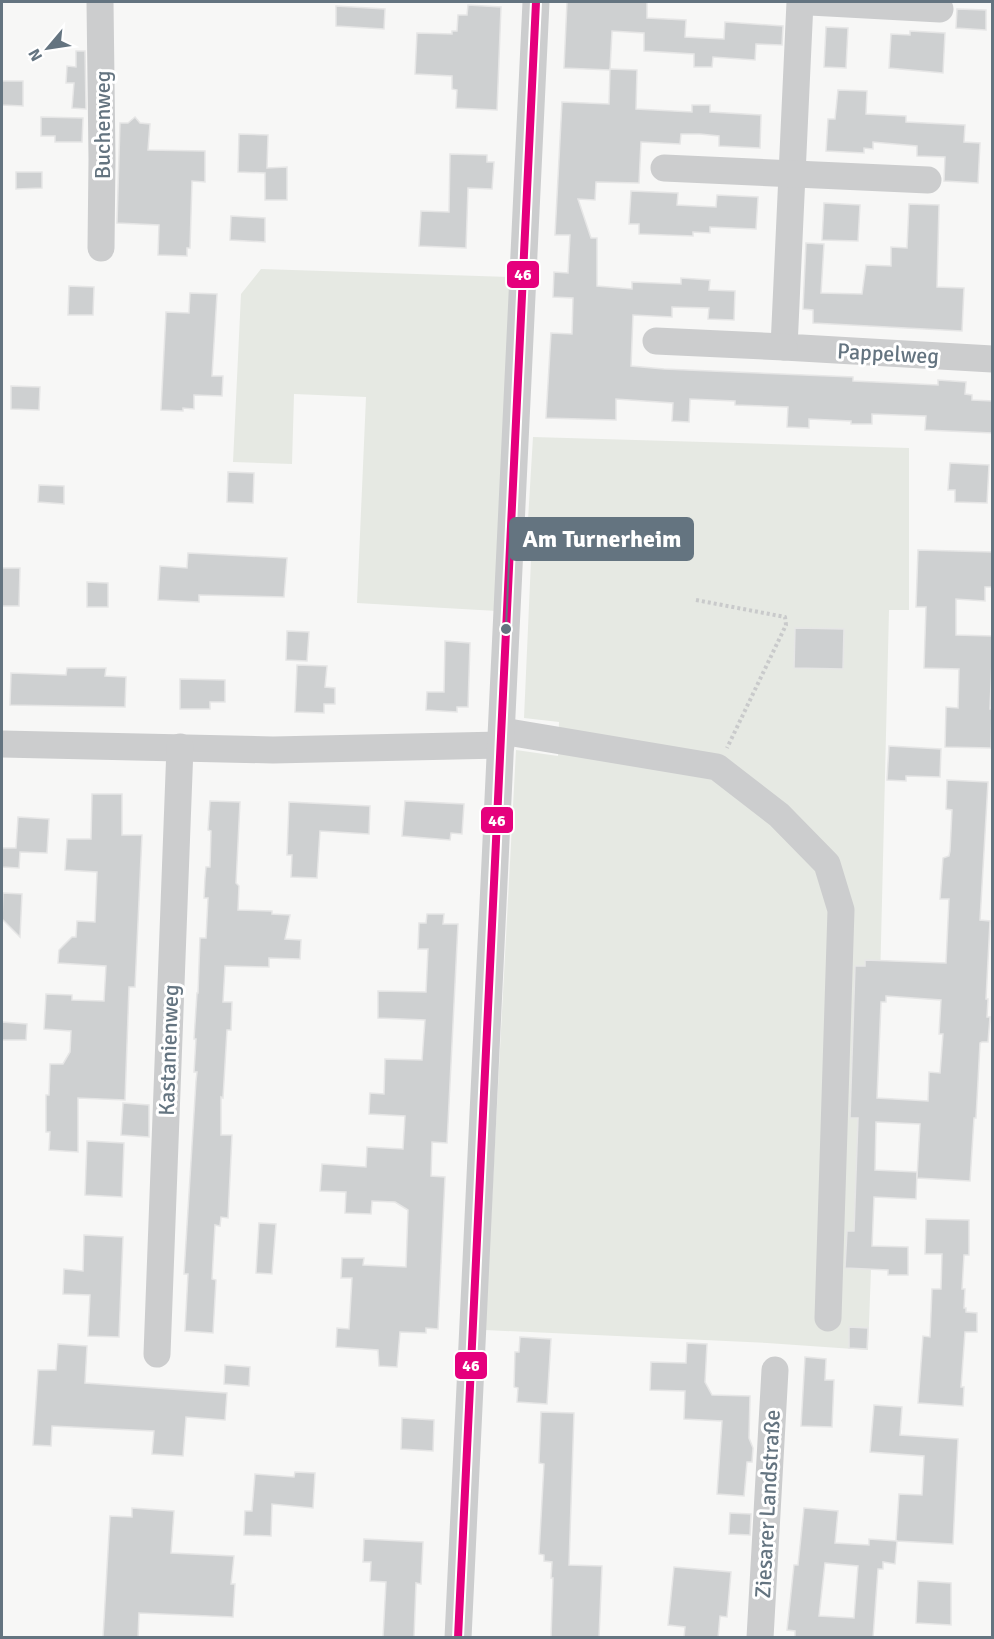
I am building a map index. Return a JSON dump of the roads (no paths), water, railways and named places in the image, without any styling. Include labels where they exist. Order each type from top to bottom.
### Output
[{"type":"street","name":"Buchenweg","points":[[100,2],[102,159],[100,248]]},
{"type":"street","points":[[458,1638],[536,2]]},
{"type":"street","points":[[784,346],[800,2]]},
{"type":"street","points":[[810,2],[940,9]]},
{"type":"street","points":[[664,168],[928,180]]},
{"type":"street","name":"Pappelweg","points":[[656,341],[784,346],[993,359]]},
{"type":"street","points":[[2,744],[273,750],[502,738],[717,767],[779,815],[827,864],[841,910],[828,1318]]},
{"type":"street","name":"Kastanienweg","points":[[157,1354],[180,747]]},
{"type":"street","name":"Ziesarer Landstraße","points":[[760,1638],[775,1370]]},
{"type":"place","name":"Am Turnerheim","points":[[506,629]]}]
